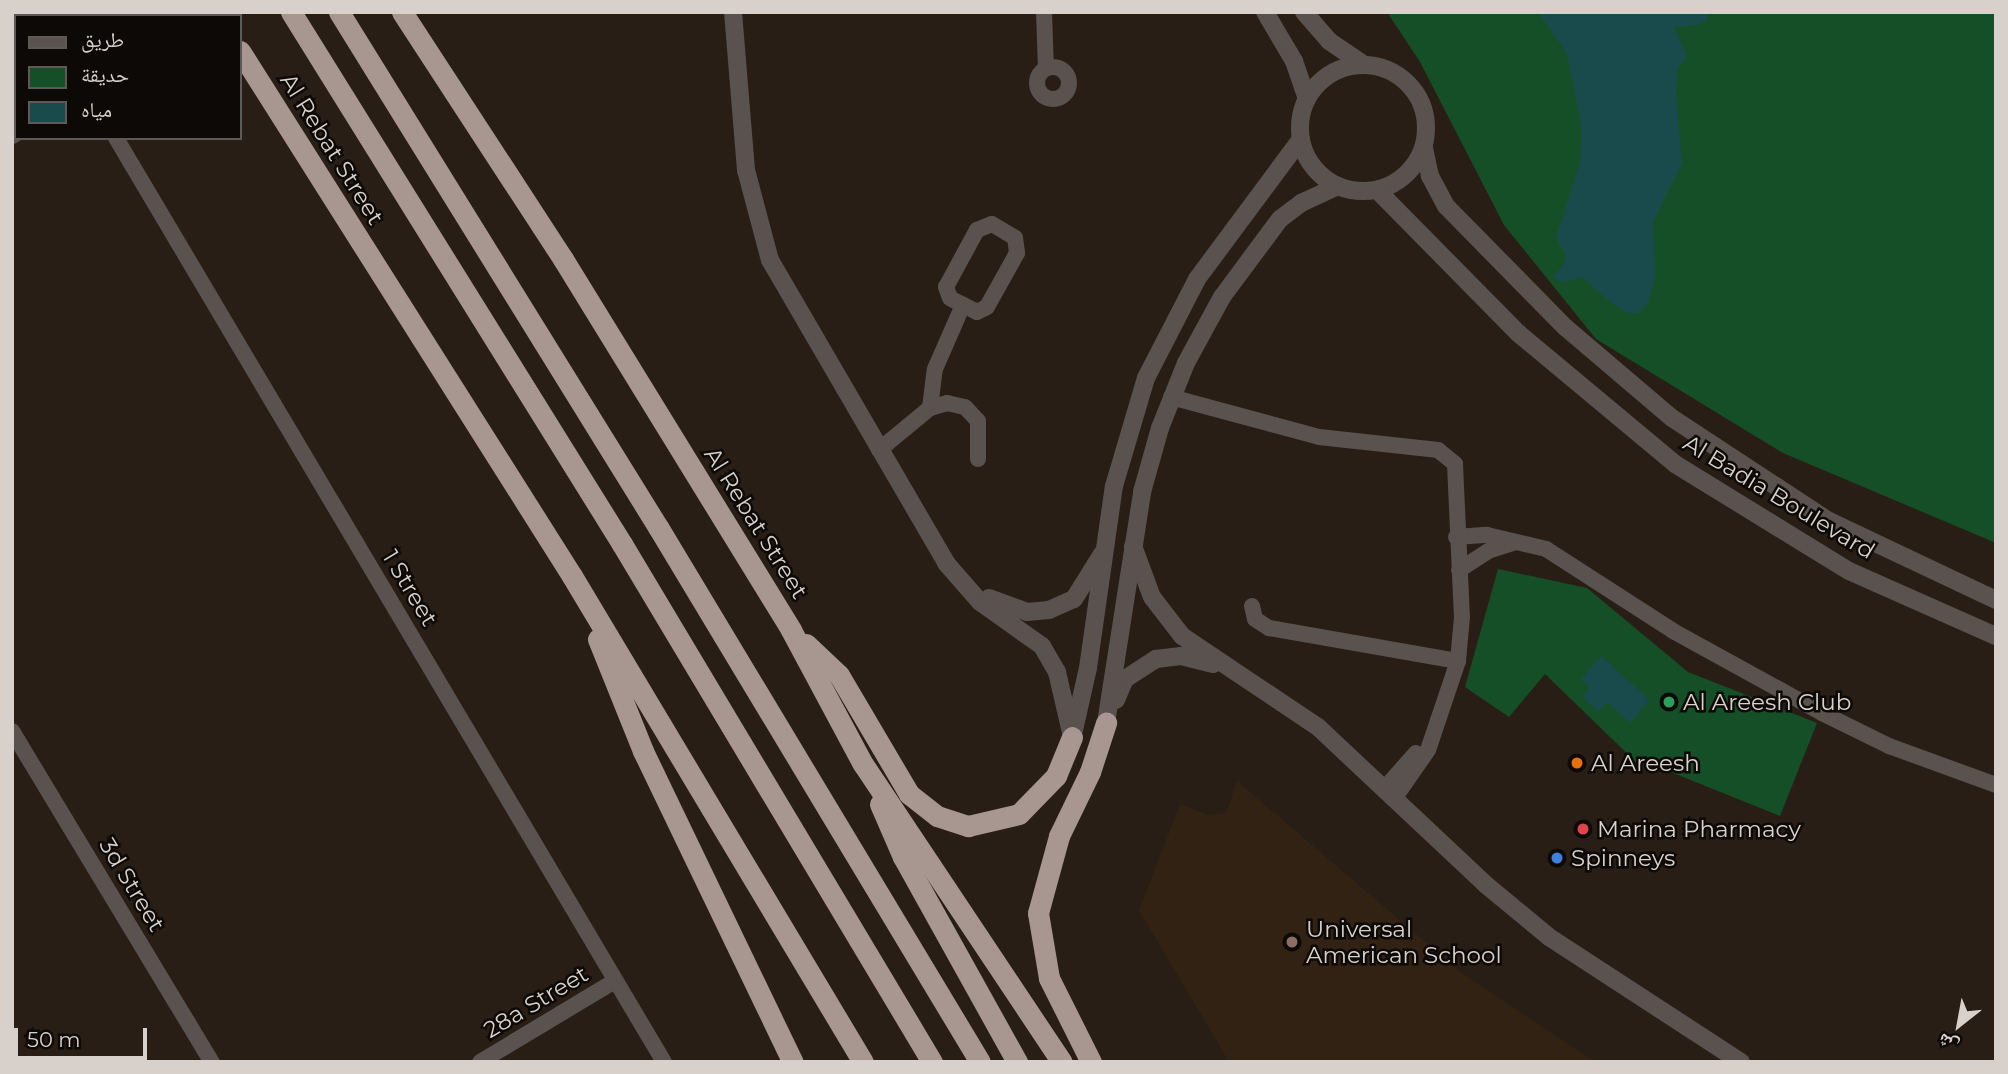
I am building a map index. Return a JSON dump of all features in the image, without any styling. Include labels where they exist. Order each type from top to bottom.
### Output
[{"type":"highway","name":"Al Rebat Street","points":[[291,12],[622,544],[932,1062]]},
{"type":"highway","points":[[339,12],[658,527],[980,1062]]},
{"type":"highway","name":"Al Rebat Street","points":[[402,12],[563,259],[791,630],[863,764],[1062,1062]]},
{"type":"highway","name":"Al Rebat Street","points":[[242,54],[572,576],[863,1062]]},
{"type":"highway","points":[[242,67],[277,112]]},
{"type":"highway","points":[[572,576],[643,751],[793,1062]]},
{"type":"highway","points":[[791,630],[839,675],[909,794],[937,816],[968,825],[1019,814],[1056,776],[1072,737]]},
{"type":"highway","points":[[1091,1062],[1049,978],[1038,913],[1059,836],[1090,772],[1106,723]]},
{"type":"highway","points":[[863,764],[903,857],[1017,1062]]},
{"type":"street","points":[[733,12],[746,170],[755,216],[782,284],[922,528],[967,589],[1042,646],[1057,672],[1072,737]]},
{"type":"street","points":[[1044,12],[1046,68]]},
{"type":"street","points":[[1072,737],[1109,542],[1122,449],[1161,344],[1204,268],[1301,139],[1307,99],[1294,61],[1265,12]]},
{"type":"street","points":[[1106,723],[1144,481],[1171,397],[1216,307],[1271,229],[1301,203],[1338,186],[1377,190],[1411,171],[1424,148],[1424,108],[1411,86],[1389,70],[1363,64],[1329,41],[1304,12]]},
{"type":"street","points":[[1307,99],[1336,70],[1363,64]]},
{"type":"street","points":[[1301,139],[1310,162],[1338,186]]},
{"type":"street","name":"1 Street","points":[[117,140],[664,1062]]},
{"type":"street","name":"Al Badia Boulevard","points":[[1424,148],[1434,187],[1446,206],[1565,327],[1672,418],[1829,521],[1996,600]]},
{"type":"street","name":"Al Badia Boulevard","points":[[1377,190],[1411,220],[1518,333],[1675,464],[1849,571],[1996,636]]},
{"type":"street","points":[[992,224],[1015,238],[1017,253],[984,310],[974,311],[963,305],[950,298],[946,287],[977,230],[992,224]]},
{"type":"street","points":[[930,408],[936,369],[963,305]]},
{"type":"street","points":[[1171,397],[1319,438],[1445,453],[1458,471],[1458,661],[1431,741],[1389,794]]},
{"type":"street","points":[[879,450],[930,408],[947,402],[972,413],[981,430],[978,459]]},
{"type":"street","points":[[1456,537],[1487,535],[1558,555],[1673,631],[1833,719],[1996,786]]},
{"type":"street","points":[[967,589],[1027,612],[1049,610],[1074,599],[1109,542]]},
{"type":"street","points":[[1459,570],[1488,551],[1517,542]]},
{"type":"street","points":[[1133,546],[1165,618],[1192,643],[1312,723],[1485,884],[1549,937],[1741,1062]]},
{"type":"street","points":[[1252,607],[1255,619],[1269,628],[1458,661]]},
{"type":"street","points":[[1106,723],[1125,679],[1144,663],[1181,656],[1235,672]]},
{"type":"street","name":"3d Street","points":[[12,731],[212,1062]]},
{"type":"street","name":"28a Street","points":[[481,1062],[615,981]]},
{"type":"shaded area","name":"Universal American School","points":[[1237,781],[1463,974],[1595,1062],[1229,1062],[1139,910],[1180,804],[1208,815],[1226,813]]},
{"type":"green space","points":[[1387,12],[1996,12],[1996,543],[1783,453],[1596,339],[1504,225],[1420,62]]},
{"type":"green space","name":"Al Areesh Club","points":[[1498,569],[1587,588],[1688,672],[1817,723],[1780,816],[1646,762],[1639,765],[1545,674],[1509,717],[1465,687]]},
{"type":"water","points":[[1538,12],[1709,12],[1706,21],[1697,25],[1674,27],[1687,56],[1677,70],[1676,96],[1682,163],[1653,222],[1655,276],[1648,303],[1638,313],[1628,313],[1610,302],[1582,277],[1561,283],[1553,276],[1564,264],[1565,254],[1556,238],[1580,162],[1582,129],[1567,54]]},
{"type":"water","points":[[1601,656],[1650,700],[1630,723],[1607,702],[1598,711],[1582,697],[1590,687],[1581,679]]},
{"type":"place","name":"Al Areesh Club","points":[[1669,702]]},
{"type":"place","name":"Al Areesh","points":[[1577,763]]},
{"type":"place","name":"Marina Pharmacy","points":[[1583,829]]},
{"type":"place","name":"Spinneys","points":[[1557,858]]},
{"type":"place","name":"Universal American School","points":[[1292,942]]}]
